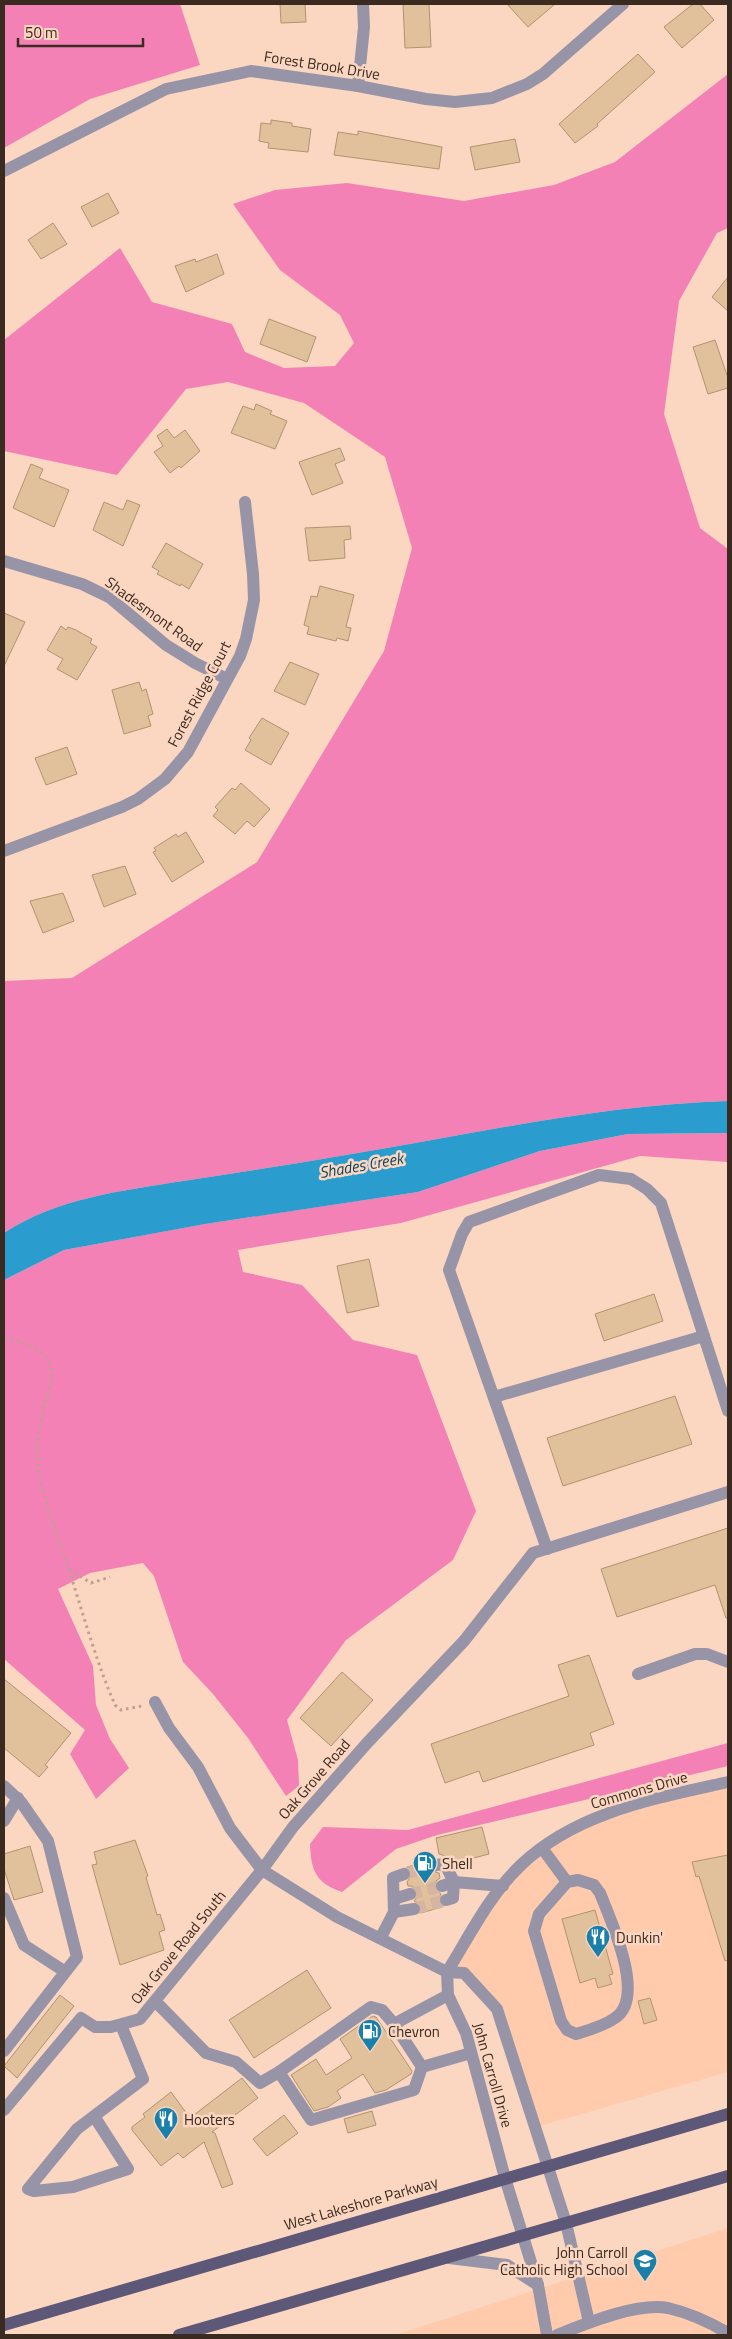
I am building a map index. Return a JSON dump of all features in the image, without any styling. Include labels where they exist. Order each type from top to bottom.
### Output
[{"type":"main road","name":"West Lakeshore Parkway","points":[[4,2325],[728,2114]]},
{"type":"main road","points":[[179,2335],[728,2176]]},
{"type":"street","points":[[358,86],[364,27],[363,4]]},
{"type":"street","name":"Forest Brook Drive","points":[[4,170],[166,89],[251,71],[455,102],[492,98],[518,88],[544,74],[623,4]]},
{"type":"street","name":"Forest Ridge Court","points":[[4,851],[122,807],[165,779],[188,752],[240,656],[246,639],[254,600],[245,502]]},
{"type":"street","name":"Shadesmont Road","points":[[4,560],[82,584],[109,597],[166,644],[195,663],[227,679]]},
{"type":"street","points":[[728,1412],[661,1203],[647,1189],[631,1179],[600,1175],[469,1222],[462,1234],[449,1270],[547,1549],[728,1492]]},
{"type":"street","points":[[494,1396],[704,1336]]},
{"type":"street","name":"Oak Grove Road","points":[[262,1870],[293,1827],[368,1742],[464,1641],[533,1553],[547,1549]]},
{"type":"street","points":[[638,1674],[695,1654],[706,1654],[728,1662]]},
{"type":"street","points":[[155,1702],[169,1728],[198,1767],[230,1828],[262,1870],[337,1917],[381,1937],[447,1972]]},
{"type":"street","name":"Commons Drive","points":[[447,1972],[503,1886],[521,1865],[542,1848],[596,1818],[655,1799],[728,1782]]},
{"type":"street","points":[[4,1786],[18,1798],[48,1841],[64,1898],[77,1956],[4,2051]]},
{"type":"street","points":[[4,1820],[18,1798]]},
{"type":"street","points":[[542,1848],[567,1882]]},
{"type":"street","points":[[436,1865],[445,1864],[448,1884],[453,1898],[446,1900]]},
{"type":"street","name":"Oak Grove Road South","points":[[4,2110],[81,2018],[95,2027],[111,2028],[140,2019],[262,1870]]},
{"type":"street","points":[[381,1937],[394,1912],[393,1878],[404,1874]]},
{"type":"street","points":[[578,1880],[594,1885],[600,1893],[621,1945],[629,1988],[624,2009],[616,2018],[576,2034],[567,2030],[561,2021],[534,1931],[539,1914],[567,1882],[578,1880]]},
{"type":"street","points":[[448,1884],[503,1886]]},
{"type":"street","points":[[394,1899],[410,1894]]},
{"type":"street","points":[[4,1898],[24,1945],[64,1971]]},
{"type":"street","points":[[394,1912],[414,1909]]},
{"type":"street","name":"John Carroll Drive","points":[[547,2335],[538,2285],[505,2178],[466,2033],[448,1994],[447,1972],[464,1974],[497,2009],[566,2222],[590,2322]]},
{"type":"street","points":[[394,2024],[448,1994]]},
{"type":"street","points":[[155,2002],[206,2054],[236,2062],[260,2083],[371,2006],[382,2010],[394,2024],[422,2067]]},
{"type":"street","points":[[94,2116],[128,2169],[73,2187],[34,2191],[28,2189],[77,2129],[94,2116],[143,2079],[121,2025]]},
{"type":"street","points":[[422,2067],[471,2053]]},
{"type":"street","points":[[278,2072],[311,2120],[414,2090],[422,2067]]},
{"type":"street","points":[[444,2258],[507,2265],[538,2285]]},
{"type":"street","points":[[557,2335],[590,2322],[633,2310],[666,2308],[704,2319],[728,2332]]},
{"type":"path","points":[[4,1338],[32,1346],[42,1353],[50,1364],[53,1380],[45,1403],[37,1444],[38,1465],[45,1494],[114,1705],[121,1710],[126,1710],[155,1702]]},
{"type":"path","points":[[69,1569],[91,1583],[110,1577]]},
{"type":"shaded area","points":[[4,4],[180,4],[200,65],[90,99],[4,148]]},
{"type":"shaded area","points":[[728,74],[728,228],[717,233],[679,301],[664,414],[700,528],[728,549],[728,1101],[630,1108],[533,1122],[113,1193],[68,1204],[46,1212],[24,1221],[4,1233],[4,981],[72,978],[257,862],[384,651],[412,548],[385,457],[304,403],[228,382],[186,389],[117,475],[4,451],[4,340],[120,248],[152,302],[232,324],[245,352],[284,368],[335,366],[354,343],[340,315],[280,270],[233,204],[275,190],[347,183],[464,201],[554,185],[615,162]]},
{"type":"shaded area","points":[[728,1133],[728,1162],[640,1156],[401,1223],[238,1250],[243,1272],[302,1285],[353,1340],[417,1355],[476,1511],[453,1560],[346,1640],[287,1720],[298,1760],[299,1786],[286,1796],[248,1738],[213,1694],[183,1662],[154,1576],[143,1563],[90,1573],[58,1589],[93,1666],[96,1705],[110,1739],[129,1768],[96,1799],[70,1754],[85,1730],[4,1659],[4,1280],[64,1250],[204,1224],[418,1192],[540,1151],[628,1134]]},
{"type":"shaded area","points":[[728,1743],[728,1766],[437,1835],[396,1849],[342,1892],[321,1880],[314,1869],[310,1844],[323,1827],[408,1830]]},
{"type":"shaded area","points":[[728,1782],[728,2072],[536,2127],[497,2009],[464,1974],[447,1972],[497,1892],[570,1831]]},
{"type":"shaded area","name":"John Carroll Catholic High School","points":[[728,2228],[728,2335],[395,2335]]},
{"type":"water","name":"Shades Creek","points":[[728,1101],[728,1133],[628,1134],[540,1151],[418,1192],[205,1224],[64,1250],[4,1280],[4,1233],[24,1221],[46,1212],[90,1198],[136,1188],[320,1159],[533,1122],[630,1108]]},
{"type":"building","points":[[280,4],[305,4],[306,22],[281,23]]},
{"type":"building","points":[[403,4],[429,4],[431,47],[405,48]]},
{"type":"building","points":[[507,4],[555,4],[528,27]]},
{"type":"building","points":[[693,4],[700,4],[714,20],[682,48],[664,27]]},
{"type":"building","points":[[638,54],[655,72],[597,124],[598,126],[575,143],[559,124]]},
{"type":"building","points":[[271,120],[292,123],[292,126],[311,129],[308,152],[268,148],[269,143],[259,141],[261,123],[271,124]]},
{"type":"building","points":[[358,131],[442,147],[439,169],[334,155],[338,132],[358,135]]},
{"type":"building","points":[[515,139],[520,162],[475,170],[470,147]]},
{"type":"building","points":[[108,193],[119,213],[92,227],[81,207]]},
{"type":"building","points":[[53,223],[67,244],[41,259],[28,240]]},
{"type":"building","points":[[217,254],[224,274],[186,292],[175,266],[195,259],[196,262]]},
{"type":"building","points":[[728,277],[728,311],[712,297]]},
{"type":"building","points":[[269,319],[316,337],[307,362],[260,344]]},
{"type":"building","points":[[715,340],[728,378],[728,388],[708,394],[693,347]]},
{"type":"building","points":[[256,404],[272,411],[270,414],[287,421],[275,449],[231,433],[243,406],[254,410]]},
{"type":"building","points":[[167,429],[174,438],[185,430],[200,451],[181,468],[179,466],[170,473],[154,452],[163,446],[157,436]]},
{"type":"building","points":[[340,448],[345,460],[335,464],[343,483],[312,495],[299,462]]},
{"type":"building","points":[[31,464],[43,469],[39,478],[69,490],[54,527],[13,508]]},
{"type":"building","points":[[127,500],[140,505],[123,546],[93,530],[104,502],[123,510]]},
{"type":"building","points":[[350,526],[351,539],[344,540],[345,558],[309,561],[305,528]]},
{"type":"building","points":[[166,543],[203,564],[189,589],[157,574],[159,571],[152,567]]},
{"type":"building","points":[[320,586],[354,595],[346,627],[351,628],[348,641],[337,638],[336,641],[307,634],[309,627],[304,625],[311,596],[317,597]]},
{"type":"building","points":[[4,613],[25,622],[4,666]]},
{"type":"building","points":[[61,626],[66,630],[68,627],[76,630],[92,639],[90,643],[97,647],[77,680],[57,669],[63,659],[47,650]]},
{"type":"building","points":[[290,662],[319,674],[305,705],[274,691]]},
{"type":"building","points":[[139,682],[142,691],[146,689],[153,714],[148,716],[151,726],[124,734],[112,690]]},
{"type":"building","points":[[262,718],[289,733],[271,765],[245,750],[251,740],[249,738]]},
{"type":"building","points":[[67,747],[77,774],[46,785],[35,758]]},
{"type":"building","points":[[241,783],[270,809],[254,827],[247,821],[235,834],[213,816],[218,810],[215,807],[232,788],[235,790]]},
{"type":"building","points":[[186,832],[204,862],[172,882],[153,852],[156,851],[154,848],[176,834],[178,837]]},
{"type":"building","points":[[125,866],[136,894],[104,907],[92,875]]},
{"type":"building","points":[[63,893],[74,921],[43,933],[30,901]]},
{"type":"building","points":[[369,1259],[379,1306],[347,1313],[337,1266]]},
{"type":"building","points":[[654,1294],[663,1321],[604,1341],[595,1314]]},
{"type":"building","points":[[675,1396],[692,1444],[563,1486],[547,1438]]},
{"type":"building","points":[[728,1528],[728,1618],[726,1618],[715,1585],[617,1617],[601,1569]]},
{"type":"building","points":[[589,1655],[614,1724],[590,1733],[594,1745],[483,1782],[479,1771],[445,1783],[431,1744],[569,1696],[558,1665]]},
{"type":"building","points":[[342,1672],[373,1700],[331,1746],[300,1718]]},
{"type":"building","points":[[4,1679],[71,1733],[45,1765],[48,1767],[39,1777],[4,1748]]},
{"type":"building","points":[[482,1827],[489,1854],[455,1863],[449,1857],[439,1854],[436,1838]]},
{"type":"building","points":[[135,1840],[148,1876],[146,1877],[157,1915],[160,1914],[165,1930],[159,1932],[164,1950],[120,1965],[92,1865],[97,1864],[94,1852]]},
{"type":"building","points":[[30,1846],[43,1892],[14,1900],[4,1869],[4,1854]]},
{"type":"building","points":[[728,1855],[728,1960],[725,1961],[699,1876],[696,1877],[692,1862]]},
{"type":"building","points":[[429,1861],[430,1870],[439,1873],[440,1878],[436,1881],[434,1888],[441,1894],[438,1902],[442,1907],[421,1913],[421,1904],[414,1901],[418,1896],[418,1891],[412,1886],[408,1886],[407,1882],[412,1875],[407,1867]]},
{"type":"building","points":[[595,1910],[613,1974],[609,1975],[612,1984],[598,1988],[595,1978],[580,1983],[562,1919]]},
{"type":"building","points":[[307,1970],[331,2008],[254,2058],[229,2020]]},
{"type":"building","points":[[60,1995],[74,2006],[17,2078],[4,2066]]},
{"type":"building","points":[[650,1998],[657,2020],[644,2024],[638,2001]]},
{"type":"building","points":[[373,2016],[376,2017],[412,2071],[411,2074],[386,2090],[375,2093],[363,2074],[337,2091],[341,2098],[328,2107],[314,2111],[291,2075],[316,2059],[326,2075],[352,2058],[340,2039]]},
{"type":"building","points":[[242,2078],[258,2098],[212,2132],[215,2133],[233,2184],[222,2188],[204,2142],[183,2158],[178,2153],[161,2166],[132,2130],[132,2127],[145,2117],[143,2114],[171,2092],[190,2118]]},
{"type":"building","points":[[372,2111],[376,2125],[348,2133],[344,2119]]},
{"type":"building","points":[[284,2115],[298,2133],[267,2156],[253,2139]]},
{"type":"tunnel","points":[[404,1874],[436,1865]]},
{"type":"tunnel","points":[[410,1894],[442,1886]]},
{"type":"tunnel","points":[[414,1909],[446,1900]]},
{"type":"place","name":"Shell","points":[[425,1884]]},
{"type":"place","name":"Dunkin'","points":[[598,1958]]},
{"type":"place","name":"Chevron","points":[[370,2052]]},
{"type":"place","name":"Hooters","points":[[166,2140]]},
{"type":"place","name":"John Carroll Catholic High School","points":[[645,2282]]}]
